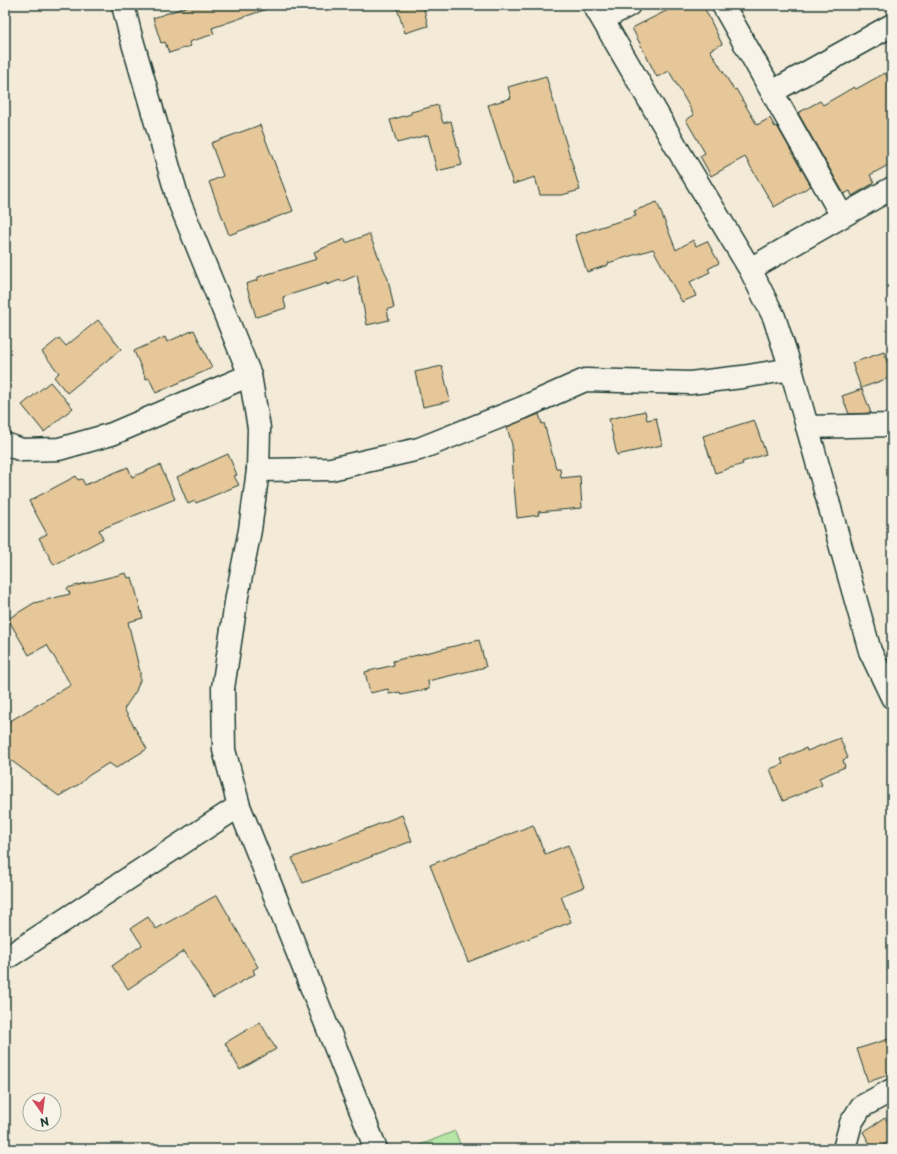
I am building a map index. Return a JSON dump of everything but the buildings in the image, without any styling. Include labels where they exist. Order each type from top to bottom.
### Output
[{"type":"street","points":[[123,5],[178,199],[250,376],[259,428],[258,470],[250,530],[237,596],[222,688],[224,750],[239,806],[376,1149]]},
{"type":"street","points":[[629,5],[598,12],[684,160],[750,269],[774,317],[791,369],[870,651],[892,697]]},
{"type":"street","points":[[723,5],[842,216]]},
{"type":"street","points":[[772,92],[892,25]]},
{"type":"street","points":[[750,269],[892,188]]},
{"type":"street","points":[[258,470],[331,469],[419,449],[522,408],[585,380],[690,383],[791,369]]},
{"type":"street","points":[[5,444],[22,450],[59,449],[112,434],[250,376]]},
{"type":"street","points":[[807,427],[892,425]]},
{"type":"street","points":[[5,959],[239,806]]},
{"type":"street","points":[[844,1149],[851,1123],[861,1107],[892,1090]]},
{"type":"green space","points":[[455,1131],[462,1149],[413,1148]]}]
